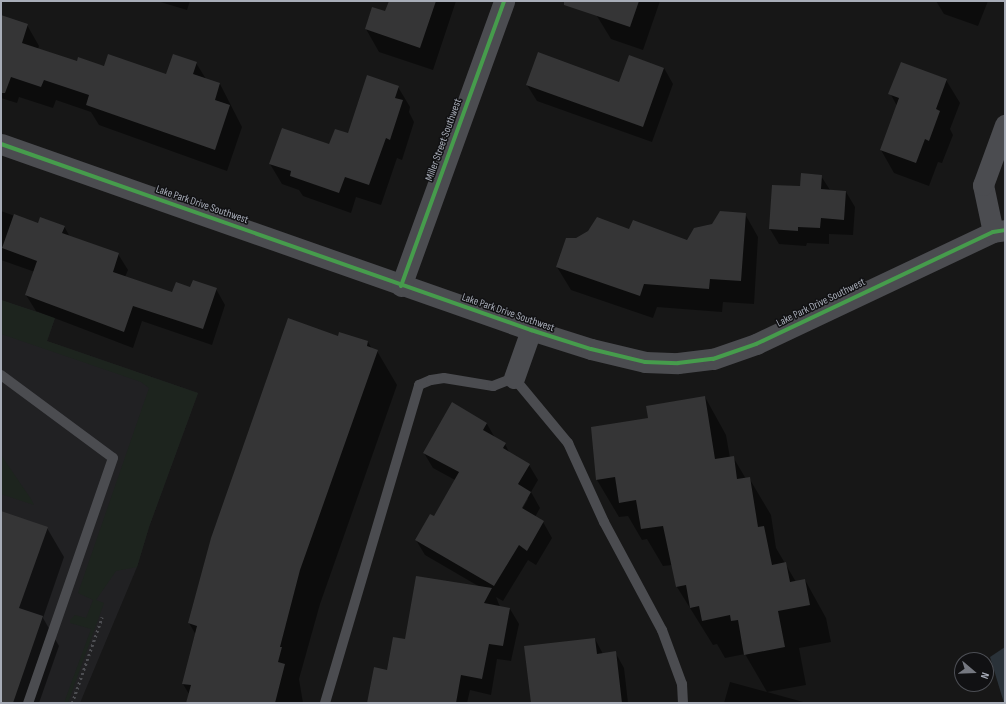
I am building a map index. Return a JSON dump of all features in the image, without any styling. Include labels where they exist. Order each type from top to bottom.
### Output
[{"type":"street","name":"Miller Street Southwest","points":[[401,286],[504,1]]},
{"type":"street","points":[[999,231],[983,185],[1005,125]]},
{"type":"street","name":"Lake Park Drive Southwest","points":[[1,144],[401,286],[591,349],[645,362],[678,363],[713,359],[756,344],[999,231]]},
{"type":"street","points":[[514,378],[532,330]]},
{"type":"lane","points":[[1,375],[113,458],[28,703]]},
{"type":"lane","points":[[325,703],[419,386],[431,380],[444,378],[493,386],[514,378],[568,443],[604,522],[662,630],[682,684],[683,703]]},
{"type":"path","points":[[72,703],[102,617]]},
{"type":"shaded area","points":[[1,300],[55,318],[47,341],[198,393],[149,527],[137,567],[80,703],[1,703]]},
{"type":"shaded area","points":[[1,300],[55,318],[47,341],[198,393],[149,527],[137,567],[116,571],[96,600],[104,603],[68,703],[64,703],[91,629],[70,623],[70,620],[75,615],[86,618],[93,600],[78,593],[149,388],[141,382],[1,334]]},
{"type":"shaded area","points":[[1,455],[31,499],[34,505],[1,494]]},
{"type":"shaded area","points":[[1005,647],[1005,703],[994,670],[994,654]]},
{"type":"building","points":[[389,1],[436,1],[420,48],[365,29],[372,7],[385,11]]},
{"type":"building","points":[[564,1],[639,1],[630,27],[564,5]]},
{"type":"building","points":[[1,15],[28,24],[22,43],[77,61],[78,57],[104,66],[108,54],[166,74],[173,54],[197,62],[193,74],[220,83],[215,100],[230,105],[215,150],[86,105],[89,95],[44,80],[41,87],[11,77],[5,93],[1,93]]},
{"type":"building","points":[[538,52],[619,82],[629,55],[664,68],[643,127],[526,85]]},
{"type":"building","points":[[901,62],[947,79],[936,109],[940,111],[929,141],[925,139],[916,163],[880,150],[899,98],[888,94]]},
{"type":"building","points":[[367,75],[399,86],[395,98],[403,100],[390,140],[386,138],[369,185],[345,177],[339,193],[290,176],[291,171],[269,164],[282,128],[329,144],[335,129],[348,133]]},
{"type":"building","points":[[801,173],[822,175],[821,189],[846,191],[844,220],[821,218],[820,228],[798,227],[798,231],[769,229],[772,185],[800,186]]},
{"type":"building","points":[[720,211],[746,213],[741,281],[710,279],[709,289],[644,284],[640,296],[556,267],[566,238],[576,238],[588,231],[597,217],[629,229],[633,220],[687,240],[694,228],[712,224]]},
{"type":"building","points":[[14,214],[38,223],[40,217],[65,226],[62,233],[119,253],[113,272],[172,292],[176,282],[190,287],[193,280],[217,288],[203,329],[133,306],[124,332],[25,295],[37,261],[2,248]]},
{"type":"building","points":[[288,318],[338,336],[339,332],[368,341],[367,346],[378,350],[300,570],[280,647],[282,647],[278,662],[285,664],[275,703],[186,703],[191,685],[182,684],[197,626],[188,623],[211,538]]},
{"type":"building","points":[[705,396],[715,459],[734,456],[737,479],[750,477],[758,527],[764,526],[772,565],[786,562],[790,582],[805,579],[810,605],[778,611],[785,647],[744,655],[738,620],[731,621],[730,615],[702,621],[699,606],[690,608],[686,585],[676,587],[663,526],[641,529],[636,500],[619,503],[615,477],[596,480],[591,427],[648,418],[646,406]]},
{"type":"building","points":[[452,402],[487,423],[483,430],[506,443],[503,448],[530,464],[518,484],[531,492],[522,508],[544,521],[527,551],[519,545],[494,586],[415,540],[430,514],[434,516],[459,472],[423,453]]},
{"type":"building","points":[[1,511],[48,527],[19,608],[43,616],[13,703],[1,703]]},
{"type":"building","points":[[416,576],[492,588],[484,603],[510,608],[503,646],[489,644],[482,679],[461,675],[456,703],[367,703],[374,667],[387,670],[393,637],[405,639]]},
{"type":"building","points":[[595,638],[597,654],[616,651],[622,703],[531,703],[524,646]]},
{"type":"cycle path","points":[[401,286],[504,1]]},
{"type":"cycle path","points":[[1,144],[531,330],[591,349],[645,362],[678,363],[713,359],[756,344],[993,232],[1005,230]]}]
